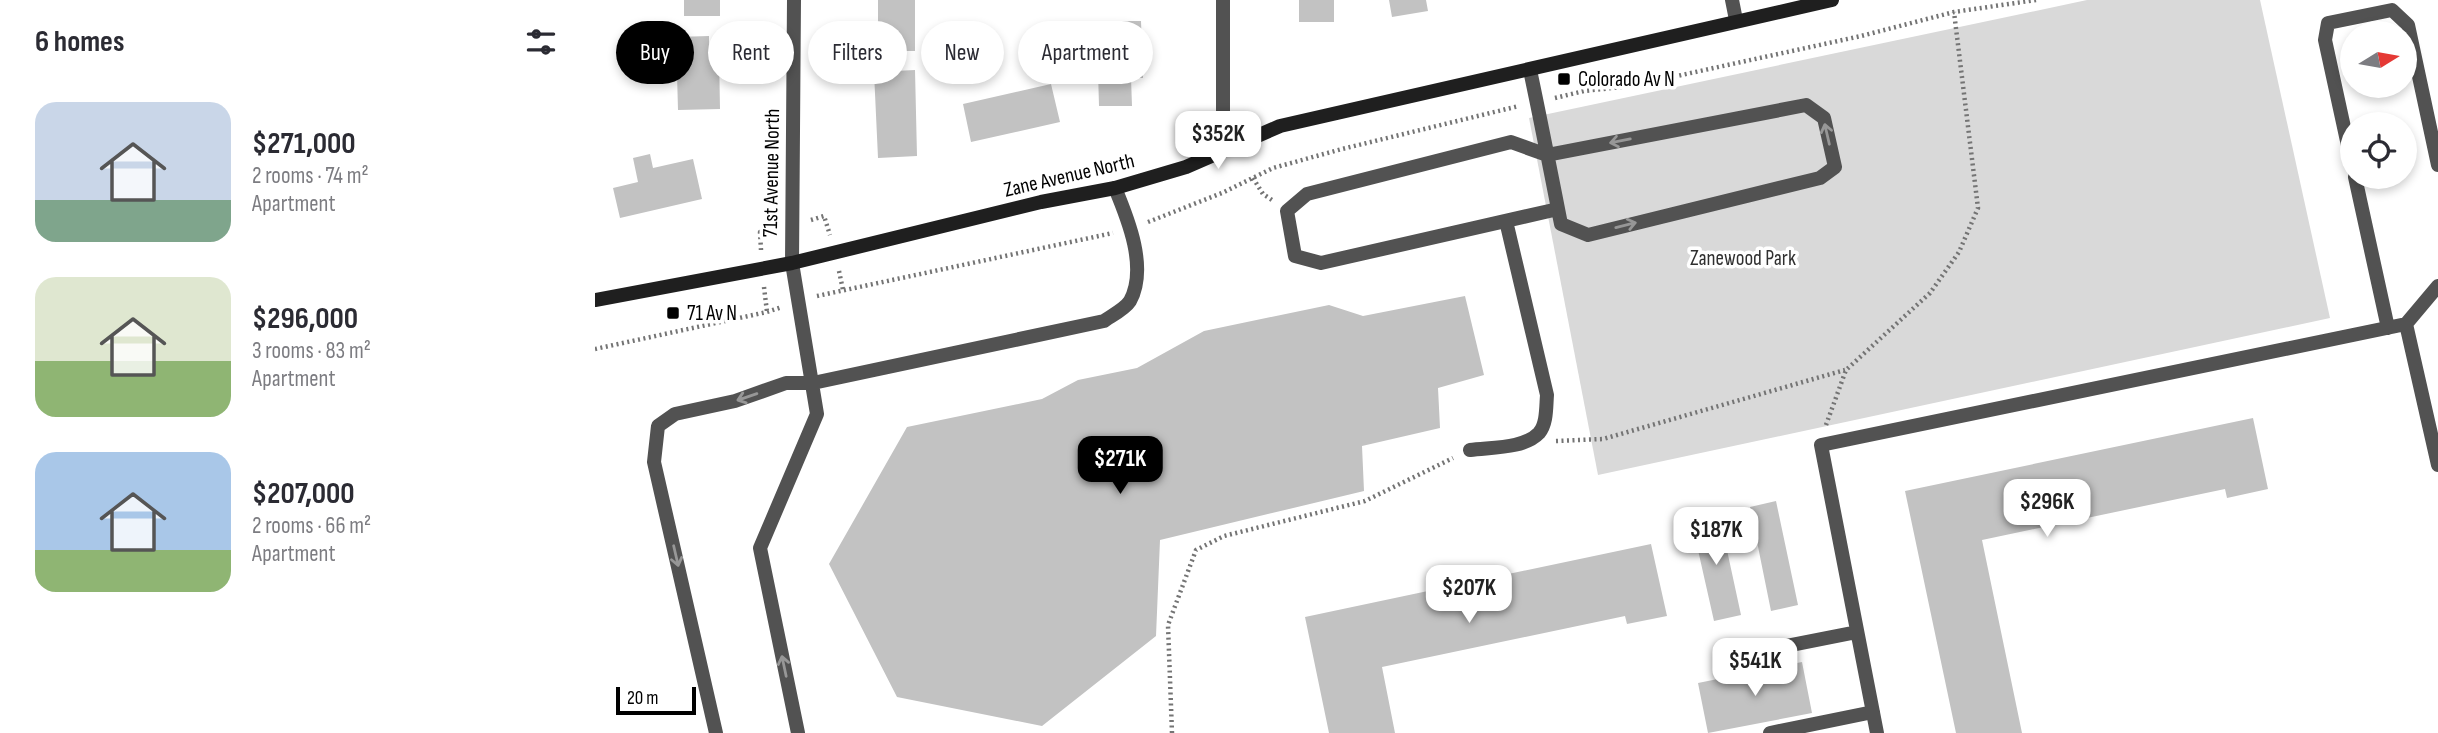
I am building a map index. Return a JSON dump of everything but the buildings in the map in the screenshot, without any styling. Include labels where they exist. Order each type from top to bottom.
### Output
[{"type":"street","name":"71st Avenue North","points":[[794,0],[792,263],[817,414],[760,548],[798,733]]},
{"type":"street","points":[[1223,0],[1223,149]]},
{"type":"street","points":[[1732,0],[1736,20]]},
{"type":"street","name":"Zane Avenue North","points":[[595,300],[792,263],[1041,202],[1115,188],[1186,167],[1280,126],[1832,0]]},
{"type":"street","points":[[2341,112],[2325,40],[2328,23],[2392,10],[2408,25],[2438,165]]},
{"type":"street","points":[[1530,70],[1547,155],[1558,209],[1561,224],[1588,235],[1820,178],[1835,167],[1824,118],[1806,105],[1547,155],[1511,142],[1307,194],[1287,211],[1295,256],[1321,263],[1558,209]]},
{"type":"street","points":[[716,733],[654,462],[658,426],[675,414],[735,401],[786,383],[813,383],[1104,321],[1129,302],[1137,271],[1132,228],[1115,188]]},
{"type":"street","points":[[2358,189],[2388,328]]},
{"type":"street","points":[[1470,450],[1524,442],[1539,433],[1545,419],[1547,395],[1506,220]]},
{"type":"street","points":[[1877,733],[1821,445],[2406,324],[2438,286]]},
{"type":"street","points":[[2406,324],[2438,465]]},
{"type":"street","points":[[1771,649],[1857,632]]},
{"type":"street","points":[[1770,733],[1873,712]]},
{"type":"path","points":[[1539,433],[1557,441],[1603,439],[1846,370],[1930,293],[1959,252],[1978,208],[1954,12]]},
{"type":"path","points":[[1253,178],[1263,194],[1287,211]]},
{"type":"path","points":[[1821,445],[1846,370]]},
{"type":"path","points":[[1171,733],[1168,625],[1196,550],[1224,536],[1365,501],[1470,450]]},
{"type":"green space","name":"Zanewood Park","points":[[2087,0],[2260,0],[2330,318],[1598,475],[1529,118]]},
{"type":"place","name":"Colorado Av N","points":[[1564,79]]},
{"type":"place","name":"71 Av N","points":[[673,313]]}]
